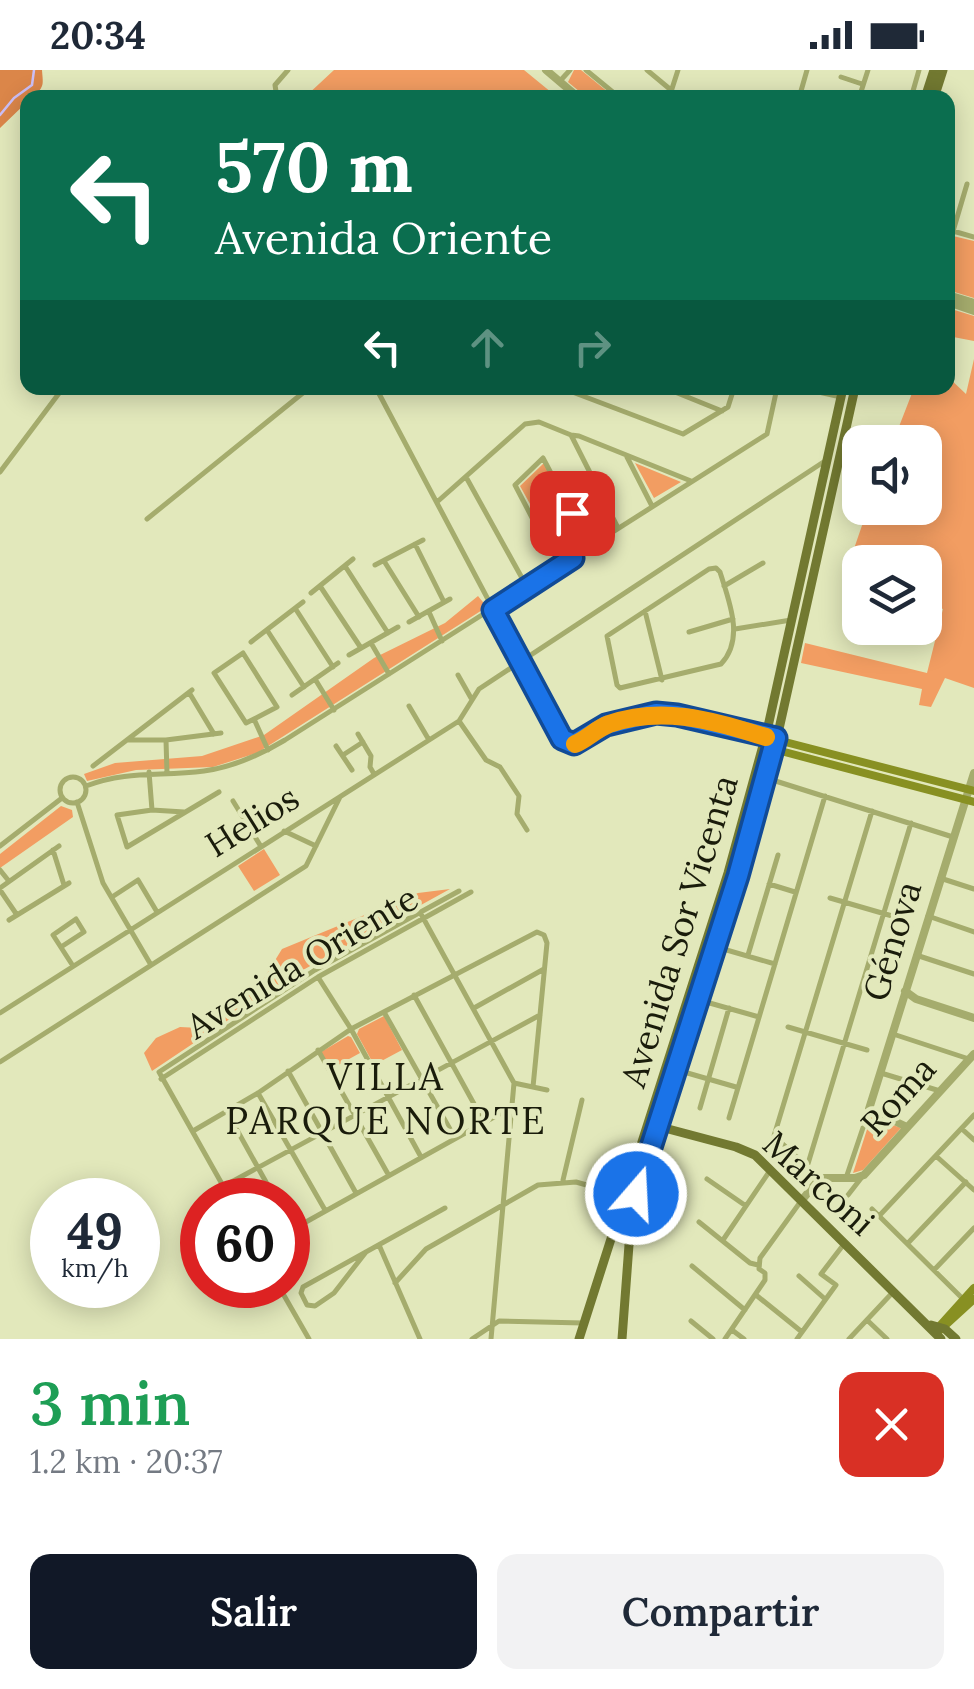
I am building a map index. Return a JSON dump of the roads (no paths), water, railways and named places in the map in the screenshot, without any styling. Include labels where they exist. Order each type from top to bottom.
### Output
[{"type":"main road","points":[[824,499],[823,482],[841,395]]},
{"type":"main road","points":[[845,395],[852,404]]},
{"type":"main road","name":"Avenida Sor Vicenta","points":[[622,1339],[631,1218],[654,1125],[774,749],[771,737],[792,624],[854,395]]},
{"type":"main road","name":"Avenida Sor Vicenta","points":[[579,1339],[626,1196],[677,1070],[699,1000],[711,945],[799,638],[824,499]]},
{"type":"main road","points":[[792,624],[799,638]]},
{"type":"main road","points":[[771,737],[971,790]]},
{"type":"main road","points":[[774,749],[969,801]]},
{"type":"main road","points":[[818,761],[820,749]]},
{"type":"main road","points":[[881,778],[889,768]]},
{"type":"main road","name":"Marconi","points":[[654,1125],[736,1146],[754,1156],[936,1332],[956,1339]]},
{"type":"main road","points":[[613,1239],[629,1244]]},
{"type":"main road","points":[[609,1252],[618,1249],[628,1256]]},
{"type":"main road","points":[[936,1332],[974,1288]]},
{"type":"main road","points":[[936,1332],[974,1299]]},
{"type":"street","points":[[275,90],[279,78],[288,70]]},
{"type":"street","points":[[546,70],[570,90]]},
{"type":"street","points":[[560,82],[570,70]]},
{"type":"street","points":[[586,70],[610,90]]},
{"type":"street","points":[[646,70],[666,90]]},
{"type":"street","points":[[862,90],[868,70]]},
{"type":"street","points":[[842,77],[864,84]]},
{"type":"street","points":[[955,224],[967,184]]},
{"type":"street","points":[[0,472],[58,395]]},
{"type":"street","points":[[147,519],[300,395]]},
{"type":"street","points":[[380,395],[562,739],[574,744],[606,725],[656,713],[771,737]]},
{"type":"street","points":[[580,395],[680,434],[723,412],[733,395]]},
{"type":"street","points":[[682,395],[723,412]]},
{"type":"street","points":[[86,786],[112,777],[224,767],[268,750],[768,432],[775,395]]},
{"type":"street","points":[[437,502],[530,421],[691,481]]},
{"type":"street","points":[[571,436],[618,528]]},
{"type":"street","points":[[626,454],[652,506]]},
{"type":"street","points":[[544,458],[572,513],[554,525],[540,533],[514,485],[544,458]]},
{"type":"street","points":[[526,830],[517,814],[519,796],[500,767],[486,760],[460,721],[479,689],[828,459]]},
{"type":"street","points":[[466,476],[527,587]]},
{"type":"street","points":[[554,525],[573,558]]},
{"type":"street","points":[[375,565],[423,540]]},
{"type":"street","points":[[409,622],[447,600],[415,544]]},
{"type":"street","points":[[311,593],[353,559]]},
{"type":"street","points":[[384,560],[419,617]]},
{"type":"street","points":[[724,586],[763,563]]},
{"type":"street","points":[[345,566],[388,632]]},
{"type":"street","points":[[710,568],[719,570],[735,629],[730,651],[721,664],[625,689],[617,685],[607,640],[610,632],[645,610],[710,568]]},
{"type":"street","points":[[320,586],[361,648]]},
{"type":"street","points":[[252,642],[302,602]]},
{"type":"street","points":[[292,695],[335,665],[294,608]]},
{"type":"street","points":[[645,610],[662,680]]},
{"type":"street","points":[[429,612],[442,641]]},
{"type":"street","points":[[688,632],[733,620]]},
{"type":"street","points":[[735,629],[792,624]]},
{"type":"street","points":[[349,655],[398,627]]},
{"type":"street","points":[[267,630],[304,686]]},
{"type":"street","points":[[371,642],[389,674]]},
{"type":"street","points":[[243,653],[277,707],[254,720],[246,722],[214,673],[243,653]]},
{"type":"street","points":[[458,674],[472,698]]},
{"type":"street","points":[[315,679],[334,710]]},
{"type":"street","points":[[93,766],[191,691],[218,733],[127,740]]},
{"type":"street","points":[[409,706],[429,740]]},
{"type":"street","points":[[254,720],[268,750]]},
{"type":"street","name":"Helios","points":[[0,1013],[460,721]]},
{"type":"street","points":[[358,734],[371,756],[374,774]]},
{"type":"street","points":[[166,740],[167,772]]},
{"type":"street","points":[[342,755],[363,742]]},
{"type":"street","points":[[336,746],[352,770]]},
{"type":"street","points":[[149,772],[152,810]]},
{"type":"street","name":"Génova","points":[[846,1178],[872,1111],[928,916],[969,801],[974,773]]},
{"type":"street","points":[[62,798],[60,787],[67,778],[78,777],[86,786],[86,794],[77,802]]},
{"type":"street","points":[[766,778],[953,837]]},
{"type":"street","points":[[186,812],[152,810],[117,815],[127,847],[186,812],[219,792]]},
{"type":"street","points":[[0,1048],[3,1060],[306,866],[342,794]]},
{"type":"street","points":[[728,1118],[825,796]]},
{"type":"street","points":[[62,798],[77,802]]},
{"type":"street","points":[[0,846],[62,798]]},
{"type":"street","points":[[233,800],[260,846]]},
{"type":"street","points":[[77,802],[103,883],[151,966]]},
{"type":"street","points":[[758,1265],[820,1178],[774,1136],[872,811]]},
{"type":"street","points":[[807,1167],[911,824]]},
{"type":"street","points":[[284,831],[316,846]]},
{"type":"street","points":[[9,920],[67,884],[56,848],[0,889],[17,915]]},
{"type":"street","points":[[748,955],[778,855]]},
{"type":"street","points":[[0,870],[8,880]]},
{"type":"street","points":[[940,878],[974,889]]},
{"type":"street","points":[[112,897],[138,880],[157,912]]},
{"type":"street","points":[[769,884],[796,892]]},
{"type":"street","name":"Avenida Oriente","points":[[422,918],[459,891]]},
{"type":"street","name":"Avenida Oriente","points":[[193,1131],[160,1075],[316,974],[471,892]]},
{"type":"street","points":[[830,898],[906,920]]},
{"type":"street","points":[[928,916],[974,932]]},
{"type":"street","points":[[422,918],[514,1083],[491,1339]]},
{"type":"street","points":[[61,947],[84,932],[76,919],[52,934],[72,966]]},
{"type":"street","points":[[219,1178],[193,1131],[258,1093],[351,1029],[534,932],[542,933],[547,940],[533,1087]]},
{"type":"street","points":[[711,945],[775,964]]},
{"type":"street","points":[[916,955],[974,974]]},
{"type":"street","points":[[474,1008],[544,968]]},
{"type":"street","points":[[316,974],[421,1157]]},
{"type":"street","points":[[906,992],[974,1018]]},
{"type":"street","points":[[414,995],[484,1122]]},
{"type":"street","points":[[699,1000],[759,1017]]},
{"type":"street","points":[[700,1108],[729,1008]]},
{"type":"street","points":[[384,1012],[455,1138]]},
{"type":"street","points":[[238,1178],[540,1015]]},
{"type":"street","points":[[788,1027],[867,1050]]},
{"type":"street","points":[[893,1034],[971,1056]]},
{"type":"street","points":[[318,1050],[388,1175]]},
{"type":"street","name":"Roma","points":[[848,1195],[971,1056]]},
{"type":"street","points":[[677,1070],[738,1088]]},
{"type":"street","points":[[288,1071],[356,1194]]},
{"type":"street","points":[[882,1073],[940,1090]]},
{"type":"street","points":[[514,1083],[548,1090]]},
{"type":"street","points":[[258,1093],[324,1210]]},
{"type":"street","points":[[563,1181],[582,1100]]},
{"type":"street","points":[[310,1218],[513,1106]]},
{"type":"street","points":[[872,1111],[907,1127]]},
{"type":"street","points":[[227,1112],[264,1178]]},
{"type":"street","points":[[880,1216],[974,1115]]},
{"type":"street","points":[[962,1129],[974,1140]]},
{"type":"street","points":[[936,1156],[974,1190]]},
{"type":"street","points":[[723,1240],[771,1170]]},
{"type":"street","name":"Roma","points":[[820,1178],[864,1174]]},
{"type":"street","points":[[707,1179],[746,1206]]},
{"type":"street","points":[[395,1283],[426,1249],[538,1185],[563,1181],[626,1196],[630,1198],[631,1218]]},
{"type":"street","points":[[908,1243],[966,1182]]},
{"type":"street","points":[[366,1252],[334,1292],[315,1306],[306,1305],[300,1293],[303,1287],[366,1252],[446,1208]]},
{"type":"street","points":[[872,1209],[964,1299]]},
{"type":"street","points":[[699,1222],[750,1263],[758,1265],[766,1276],[725,1339]]},
{"type":"street","points":[[934,1270],[974,1228]]},
{"type":"street","points":[[812,1288],[845,1242]]},
{"type":"street","points":[[379,1245],[420,1339]]},
{"type":"street","points":[[692,1266],[745,1310]]},
{"type":"street","points":[[797,1339],[836,1285],[821,1274]]},
{"type":"street","points":[[799,1276],[825,1299]]},
{"type":"street","points":[[849,1339],[894,1290]]},
{"type":"street","points":[[756,1295],[802,1332]]},
{"type":"street","points":[[291,1308],[309,1339]]},
{"type":"street","points":[[472,1339],[506,1320],[584,1323]]},
{"type":"street","points":[[867,1320],[887,1339]]},
{"type":"street","points":[[691,1321],[713,1339]]},
{"type":"street","points":[[732,1330],[744,1339]]},
{"type":"waterway","points":[[25,90],[32,85],[34,70]]},
{"type":"waterway","points":[[0,115],[20,94]]},
{"type":"district","name":"VILLA PARQUE NORTE","points":[[386,1098]]}]
